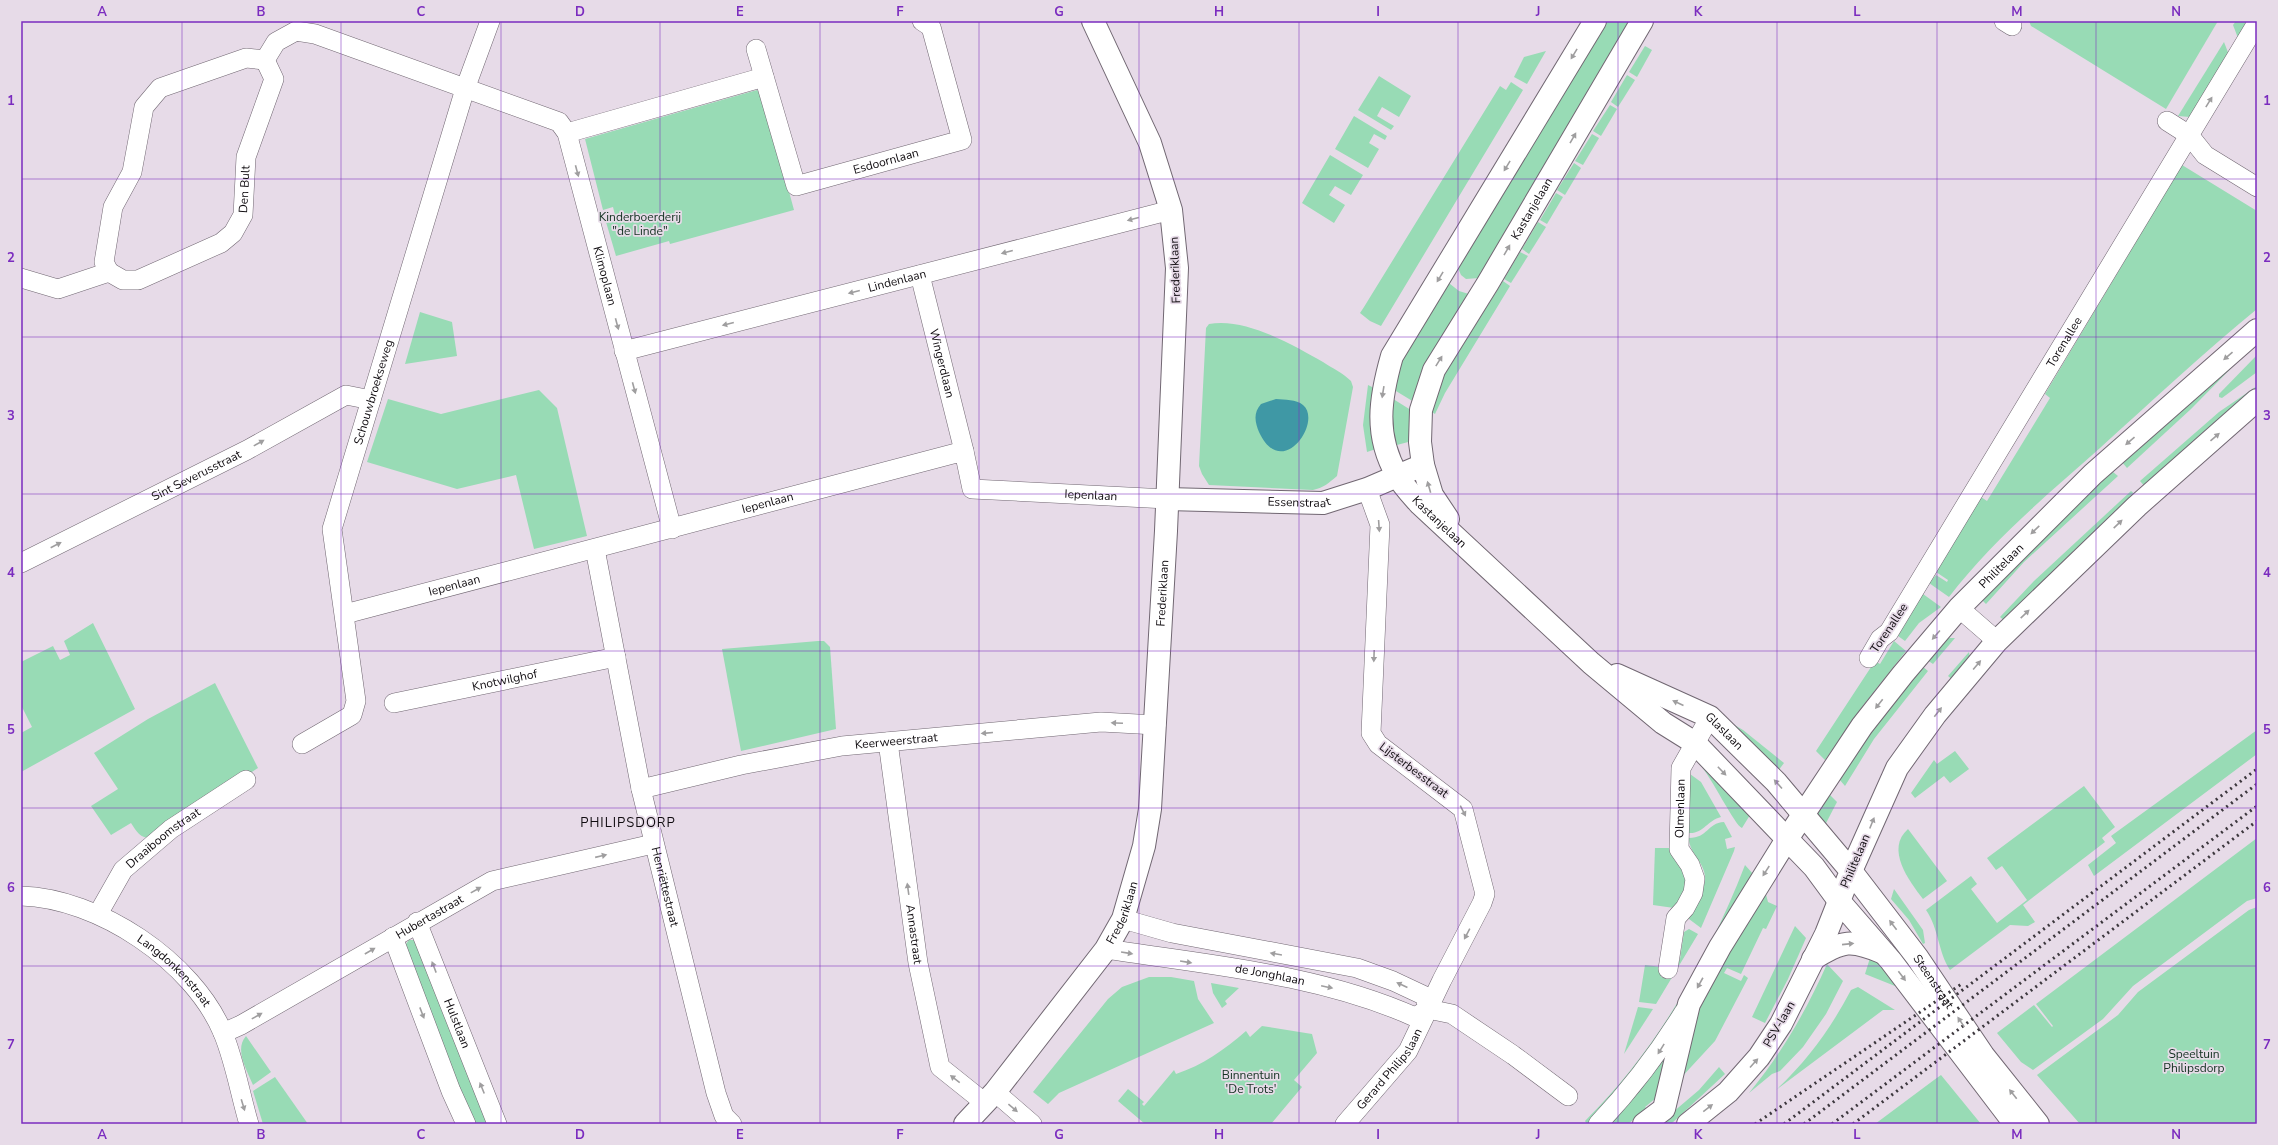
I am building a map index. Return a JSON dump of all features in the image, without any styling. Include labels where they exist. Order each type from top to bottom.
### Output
[{"type":"street","name":"Schouwbroekseweg","points":[[302,744],[352,715],[356,701],[332,529],[465,89],[490,21]]},
{"type":"street","name":"Esdoornlaan","points":[[756,49],[796,186],[962,140],[931,27],[922,21]]},
{"type":"street","name":"Frederiklaan","points":[[965,1124],[990,1097],[1106,949],[1123,919],[1138,873],[1148,828],[1156,725],[1177,290],[1175,238],[1171,210],[1150,143],[1093,21]]},
{"type":"street","name":"Kastanjelaan","points":[[1464,544],[1420,504],[1397,476],[1383,439],[1381,422],[1383,387],[1392,356],[1595,21]]},
{"type":"street","name":"Kastanjelaan","points":[[1464,544],[1432,495],[1423,465],[1420,428],[1421,410],[1434,370],[1488,283],[1642,21]]},
{"type":"street","name":"Torenallee","points":[[1869,658],[1880,639],[1889,632],[2257,24]]},
{"type":"street","points":[[21,278],[58,288],[109,272],[104,262],[113,207],[132,172],[144,107],[160,88],[246,58],[265,60],[276,42],[296,31],[315,34],[559,122],[567,133],[764,77]]},
{"type":"street","name":"Den Bult","points":[[109,272],[122,280],[138,280],[221,243],[233,233],[242,215],[246,157],[274,79],[265,60]]},
{"type":"street","points":[[2167,121],[2189,135],[2205,155],[2257,187]]},
{"type":"street","name":"Klimoplaan","points":[[567,133],[672,529]]},
{"type":"street","name":"Lindenlaan","points":[[624,351],[1171,210]]},
{"type":"street","name":"Wingerdlaan","points":[[920,275],[964,451]]},
{"type":"street","name":"Philitelaan","points":[[1787,838],[1862,726],[1903,674],[1959,608],[2093,474],[2257,330]]},
{"type":"street","name":"Sint Severusstraat","points":[[21,563],[247,450],[346,395],[371,400]]},
{"type":"street","name":"Philitelaan","points":[[1839,900],[1845,873],[1897,768],[1935,715],[1997,641],[2137,506],[2257,400]]},
{"type":"street","name":"Iepenlaan","points":[[345,614],[964,451],[972,489],[1167,499]]},
{"type":"street","name":"Essenstraat","points":[[1167,499],[1313,504],[1333,501],[1367,489],[1423,465]]},
{"type":"street","name":"Lijsterbesstraat","points":[[1367,489],[1380,525],[1371,733],[1378,744],[1463,809],[1485,890],[1482,903],[1428,1010]]},
{"type":"street","name":"Glaslaan","points":[[1464,544],[1591,663],[1663,723],[1695,743],[1814,867],[1839,900]]},
{"type":"street","name":"Henriëttestraat","points":[[595,549],[653,844],[716,1093],[724,1116],[732,1124]]},
{"type":"street","points":[[1959,608],[1997,641]]},
{"type":"street","name":"Knotwilghof","points":[[394,703],[616,657]]},
{"type":"street","name":"Glaslaan","points":[[1591,663],[1710,717],[1767,773],[1826,840]]},
{"type":"street","name":"Olmenlaan","points":[[1668,969],[1676,918],[1685,908],[1693,893],[1695,879],[1690,865],[1679,849],[1681,768],[1710,717]]},
{"type":"street","name":"Keerweerstraat","points":[[641,789],[748,763],[842,746],[1101,722],[1156,725]]},
{"type":"street","name":"Annastraat","points":[[888,742],[918,963],[940,1066],[1032,1124]]},
{"type":"street","name":"Draaiboomstraat","points":[[98,914],[123,870],[171,829],[246,780]]},
{"type":"street","points":[[1598,1124],[1630,1091],[1657,1056],[1689,1004],[1724,941],[1787,838],[1801,837],[1826,840]]},
{"type":"street","name":"Steenstraat","points":[[1826,840],[1845,873],[1917,957],[1983,1054],[2038,1124]]},
{"type":"street","name":"Hubertastraat","points":[[223,1033],[241,1025],[418,922],[492,881],[653,844]]},
{"type":"street","name":"Glaslaan","points":[[1814,867],[1827,874],[1845,873]]},
{"type":"street","name":"Langdonkenstraat","points":[[21,896],[44,896],[80,906],[98,914],[159,951],[181,972],[202,996],[223,1033],[249,1124]]},
{"type":"street","name":"Steenstraat","points":[[1839,900],[1884,953],[2015,1124]]},
{"type":"street","name":"PSV-laan","points":[[1688,1124],[1728,1092],[1759,1057],[1781,1024],[1813,959],[1839,900]]},
{"type":"street","name":"de Jonghlaan","points":[[1123,919],[1172,933],[1357,968],[1393,981],[1425,996],[1428,1010]]},
{"type":"street","name":"Hulstlaan","points":[[418,922],[496,1124]]},
{"type":"street","points":[[393,937],[451,1091],[466,1124]]},
{"type":"street","points":[[1813,959],[1834,946],[1848,943],[1861,944],[1884,953]]},
{"type":"street","name":"de Jonghlaan","points":[[1106,949],[1253,972],[1351,992],[1415,1017],[1428,1010],[1452,1014],[1514,1055],[1568,1096]]},
{"type":"street","points":[[1253,972],[1256,950]]},
{"type":"street","points":[[1644,1124],[1664,1109],[1689,1004]]},
{"type":"street","name":"Gerard Philipslaan","points":[[1345,1124],[1408,1051],[1428,1010]]},
{"type":"green space","points":[[1600,21],[1640,21],[1479,278],[1466,279],[1461,275],[1457,266]]},
{"type":"green space","points":[[2029,21],[2218,21],[2166,109],[2031,26]]},
{"type":"green space","points":[[2236,21],[2249,21],[2238,38],[2233,25]]},
{"type":"green space","points":[[2224,42],[2229,55],[2190,117],[2178,116]]},
{"type":"green space","points":[[1645,46],[1652,50],[1637,77],[1629,72]]},
{"type":"green space","points":[[1546,51],[1527,84],[1514,77],[1524,57]]},
{"type":"green space","points":[[1627,75],[1635,80],[1618,107],[1611,102]]},
{"type":"green space","points":[[1379,76],[1411,96],[1399,117],[1382,107],[1377,116],[1394,126],[1391,130],[1358,110]]},
{"type":"green space","points":[[1511,82],[1523,90],[1381,326],[1370,321],[1360,313],[1500,86],[1506,90]]},
{"type":"green space","name":"Kinderboerderij \"de Linde\"","points":[[757,90],[763,96],[794,210],[670,244],[669,241],[616,256],[606,222],[616,219],[613,207],[603,210],[585,139]]},
{"type":"green space","points":[[1610,105],[1617,109],[1601,136],[1593,131]]},
{"type":"green space","points":[[1354,116],[1387,136],[1385,140],[1374,134],[1369,143],[1379,149],[1368,168],[1335,149]]},
{"type":"green space","points":[[1592,134],[1599,138],[1583,165],[1575,161]]},
{"type":"green space","points":[[1330,155],[1363,175],[1351,195],[1335,186],[1329,195],[1345,205],[1334,223],[1302,203]]},
{"type":"green space","points":[[1574,163],[1581,168],[1565,195],[1557,190]]},
{"type":"green space","points":[[2182,165],[2257,211],[2257,309],[2197,360],[2021,519],[1983,557],[1949,597],[1929,583],[1936,575],[1947,582],[1948,580],[1936,572],[1981,497],[1987,501],[2050,398],[2045,394]]},
{"type":"green space","points":[[1556,193],[1563,197],[1547,224],[1540,220]]},
{"type":"green space","points":[[1538,222],[1546,227],[1529,254],[1522,249]]},
{"type":"green space","points":[[1520,252],[1528,256],[1511,283],[1504,279]]},
{"type":"green space","points":[[1445,280],[1459,291],[1472,295],[1414,402],[1391,388],[1391,378]]},
{"type":"green space","points":[[1503,281],[1510,286],[1445,393],[1435,414],[1429,410],[1433,393]]},
{"type":"green space","points":[[420,312],[452,322],[457,356],[405,364]]},
{"type":"green space","points":[[1223,323],[1238,325],[1253,328],[1268,334],[1323,362],[1351,381],[1353,387],[1337,476],[1329,483],[1313,490],[1209,485],[1199,466],[1206,328],[1209,324]]},
{"type":"green space","points":[[2257,342],[2191,409],[2127,468],[2121,461]]},
{"type":"green space","points":[[2257,355],[2257,372],[2222,398],[2219,397],[2219,394]]},
{"type":"green space","points":[[1368,385],[1376,389],[1379,448],[1367,452],[1363,425]]},
{"type":"green space","points":[[2257,386],[2257,390],[2147,489],[2140,481],[2219,412]]},
{"type":"green space","points":[[539,390],[557,408],[587,536],[534,549],[516,475],[457,489],[367,462],[388,399],[441,414]]},
{"type":"green space","points":[[1390,397],[1414,412],[1412,441],[1393,446]]},
{"type":"green space","points":[[2113,472],[2118,476],[2024,562],[1986,604],[1983,601],[1985,592],[2082,498]]},
{"type":"green space","points":[[2131,491],[2138,497],[2006,622],[2000,617],[2034,581]]},
{"type":"green space","points":[[1923,594],[1941,607],[1919,623],[1905,641],[1898,636]]},
{"type":"green space","points":[[93,623],[135,709],[21,772],[21,733],[32,727],[21,705],[21,662],[53,646],[60,660],[70,655],[64,641]]},
{"type":"green space","points":[[1955,638],[1933,664],[1927,660],[1944,640]]},
{"type":"green space","points":[[824,641],[830,647],[836,729],[741,751],[722,649]]},
{"type":"green space","points":[[1894,641],[1906,651],[1865,703],[1825,760],[1816,751],[1875,661],[1880,664]]},
{"type":"green space","points":[[1969,652],[1970,659],[1954,681],[1948,676]]},
{"type":"green space","points":[[1922,666],[1928,671],[1874,739],[1845,786],[1839,779],[1874,727]]},
{"type":"green space","points":[[215,683],[258,768],[151,838],[141,836],[131,823],[111,835],[91,806],[118,789],[94,753],[148,719]]},
{"type":"green space","points":[[1716,714],[1743,730],[1784,763],[1778,771]]},
{"type":"green space","points":[[2257,730],[2257,754],[2094,876],[2088,865],[2116,843],[2111,836]]},
{"type":"green space","points":[[1955,751],[1969,769],[1950,783],[1944,776],[1915,798],[1911,793],[1934,760],[1937,764]]},
{"type":"green space","points":[[1703,762],[1750,815],[1742,828],[1734,819],[1700,765]]},
{"type":"green space","points":[[1690,774],[1701,782],[1721,817],[1694,833],[1689,833]]},
{"type":"green space","points":[[2084,786],[2115,827],[2102,838],[2105,842],[2023,905],[2035,922],[2028,926],[2010,925],[1950,970],[1943,956],[1934,925],[1926,910],[1971,876],[1977,884],[1971,889],[1997,923],[2027,900],[2002,866],[1996,870],[1987,858]]},
{"type":"green space","points":[[1829,794],[1837,802],[1824,827],[1814,820]]},
{"type":"green space","points":[[1724,822],[1732,837],[1725,839],[1727,849],[1735,847],[1701,928],[1689,919],[1692,909],[1703,889],[1705,878],[1702,867],[1690,844],[1689,838],[1700,836],[1714,825]]},
{"type":"green space","points":[[1908,829],[1947,881],[1923,899],[1906,874],[1899,855],[1901,837]]},
{"type":"green space","points":[[2257,838],[2257,898],[2247,901],[2133,986],[2103,1019],[2033,1070],[2021,1062],[1997,1033],[2034,1005],[2052,1027],[2053,1026],[2036,1004]]},
{"type":"green space","points":[[1655,848],[1671,848],[1683,864],[1686,871],[1686,884],[1674,908],[1653,905]]},
{"type":"green space","points":[[1745,865],[1754,875],[1660,1044],[1592,1124],[1587,1124],[1585,1121],[1611,1094],[1635,1065],[1678,1002],[1715,934]]},
{"type":"green space","points":[[1764,887],[1768,902],[1777,906],[1766,929],[1763,928],[1741,974],[1727,968],[1724,973],[1741,981],[1744,975],[1748,978],[1715,1041],[1679,1080],[1686,1032]]},
{"type":"green space","points":[[1894,889],[1923,930],[1925,943],[1923,944],[1909,920],[1891,899]]},
{"type":"green space","name":"Speeltuin Philipsdorp","points":[[2257,907],[2257,1124],[2080,1124],[2037,1075],[2118,1015],[2138,992],[2249,910]]},
{"type":"green space","points":[[1795,926],[1806,938],[1788,979],[1765,1023],[1752,1017]]},
{"type":"green space","points":[[1689,929],[1698,934],[1656,1004],[1639,1002],[1645,965],[1662,967],[1661,977],[1669,978],[1680,959],[1684,932]]},
{"type":"green space","points":[[409,940],[415,940],[490,1124],[472,1124],[405,945]]},
{"type":"green space","points":[[1870,958],[1884,966],[1899,982],[1895,986],[1865,974]]},
{"type":"green space","points":[[1827,964],[1843,981],[1826,1014],[1803,1047],[1780,1071],[1772,1074],[1749,1093],[1783,1047],[1802,1015]]},
{"type":"green space","points":[[1149,977],[1171,977],[1194,981],[1198,999],[1214,1023],[1059,1093],[1048,1104],[1033,1092],[1108,999],[1122,987]]},
{"type":"green space","points":[[1211,983],[1239,988],[1225,1001],[1227,1004],[1222,1008],[1213,993]]},
{"type":"green space","points":[[1858,987],[1895,1010],[1883,1010],[1776,1090],[1809,1055],[1827,1030],[1851,990]]},
{"type":"green space","points":[[1638,1007],[1653,1009],[1624,1054]]},
{"type":"green space","name":"Binnentuin 'De Trots'","points":[[1262,1026],[1312,1034],[1317,1053],[1294,1080],[1302,1087],[1271,1124],[1145,1124],[1118,1101],[1128,1089],[1144,1102],[1142,1104],[1144,1106],[1174,1070],[1176,1074],[1195,1066],[1221,1051],[1246,1031],[1250,1037]]},
{"type":"green space","points":[[246,1036],[271,1072],[253,1085],[241,1054],[241,1047]]},
{"type":"green space","points":[[1671,1042],[1656,1098],[1645,1107],[1647,1109],[1628,1124],[1609,1124]]},
{"type":"green space","points":[[1719,1067],[1725,1074],[1671,1124],[1659,1124],[1699,1090]]},
{"type":"green space","points":[[1941,1075],[1981,1124],[1875,1124],[1934,1080]]},
{"type":"green space","points":[[275,1077],[308,1124],[263,1124],[253,1091]]},
{"type":"water","points":[[1276,399],[1290,400],[1300,403],[1308,413],[1308,423],[1304,434],[1297,443],[1288,450],[1278,451],[1268,446],[1256,425],[1256,414],[1258,407],[1261,404]]},
{"type":"railway","points":[[1784,1124],[2257,769]]},
{"type":"railway","points":[[1804,1124],[2257,784]]},
{"type":"railway","points":[[1832,1124],[2257,806]]},
{"type":"railway","points":[[1853,1124],[2257,821]]},
{"type":"railway","points":[[1755,1124],[1963,983]]},
{"type":"district","name":"PHILIPSDORP","points":[[628,822]]}]
